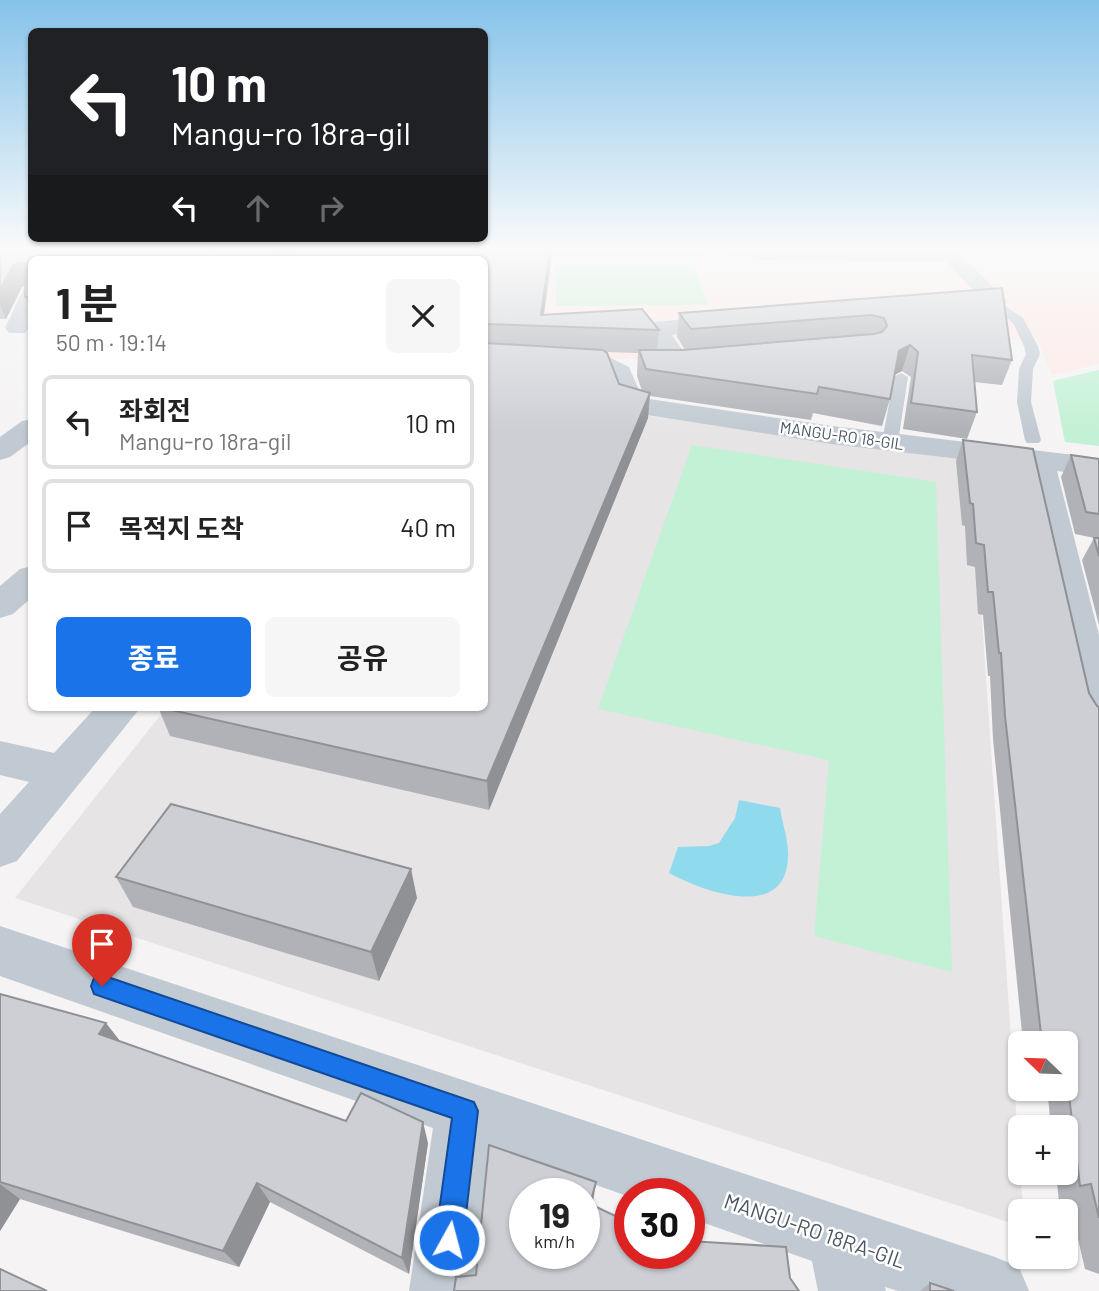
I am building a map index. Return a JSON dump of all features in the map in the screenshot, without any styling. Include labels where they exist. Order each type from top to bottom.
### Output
[{"type":"street","points":[[0,347],[20,328],[27,310]]},
{"type":"street","points":[[661,365],[656,329],[746,320]]},
{"type":"street","name":"MANGU-RO 18-GIL","points":[[707,363],[596,364],[620,372],[630,402],[634,405],[890,442],[1036,450],[1099,467]]},
{"type":"street","points":[[0,451],[28,430]]},
{"type":"street","points":[[1036,450],[1072,545],[1099,716]]},
{"type":"street","points":[[0,606],[28,582]]},
{"type":"street","points":[[0,847],[117,711]]},
{"type":"street","points":[[0,758],[64,773]]},
{"type":"street","name":"MANGU-RO 18RA-GIL","points":[[0,951],[466,1111],[846,1265],[995,1291]]},
{"type":"street","points":[[443,1291],[466,1111]]},
{"type":"lane","points":[[1004,310],[1018,321],[1033,354],[1026,369],[1024,402],[1036,450]]},
{"type":"lane","points":[[890,442],[901,377]]},
{"type":"shaded area","points":[[488,310],[1099,310],[1099,364],[1052,375],[1037,338],[686,361],[577,358],[573,326],[488,319]]},
{"type":"shaded area","points":[[488,393],[971,461],[1011,1031],[1008,1031],[1008,1101],[1015,1101],[1016,1115],[1008,1115],[1008,1185],[1021,1185],[1022,1199],[1008,1199],[1008,1222],[15,898],[164,711],[488,711]]},
{"type":"green space","points":[[1099,370],[1099,446],[1065,442],[1053,381]]},
{"type":"green space","points":[[692,445],[936,482],[952,972],[814,936],[829,760],[598,709]]},
{"type":"water","points":[[739,800],[780,808],[788,856],[784,877],[774,889],[759,896],[740,896],[701,887],[669,873],[678,847],[719,843],[735,818]]},
{"type":"building","points":[[488,310],[542,310],[541,315],[643,310],[659,330],[488,324]]},
{"type":"building","points":[[715,310],[1005,310],[1012,360],[972,355],[977,412],[911,403],[918,352],[910,345],[899,351],[890,399],[819,387],[817,394],[646,369],[639,350],[683,350],[873,334],[882,332],[887,326],[884,318],[872,315],[691,329],[679,313]]},
{"type":"building","points":[[488,343],[603,350],[607,353],[619,384],[650,393],[487,781],[176,711],[488,711]]},
{"type":"building","points":[[963,440],[1033,449],[1089,693],[1099,707],[1099,1218],[1091,1184],[1080,1186],[1078,1115],[1071,1115],[1070,1101],[1078,1101],[1078,1031],[1041,1031],[993,592],[988,592],[984,545],[976,543],[973,504],[970,503]]},
{"type":"building","points":[[1071,455],[1099,459],[1099,514],[1086,512]]},
{"type":"building","points":[[1094,538],[1099,538],[1099,556]]},
{"type":"building","points":[[171,804],[411,869],[371,952],[116,877]]},
{"type":"building","points":[[0,994],[106,1023],[99,1034],[346,1121],[361,1093],[423,1122],[402,1258],[257,1183],[223,1251],[0,1182]]},
{"type":"building","points":[[489,1145],[584,1178],[509,1178],[509,1269],[600,1269],[600,1209],[614,1215],[614,1269],[705,1269],[705,1242],[786,1247],[790,1278],[799,1291],[454,1291],[456,1277],[476,1275]]},
{"type":"building","points":[[0,1269],[47,1291],[0,1291]]},
{"type":"building","points":[[930,1283],[954,1291],[930,1291]]},
{"type":"route","points":[[102,986],[466,1111],[449,1240]]}]
